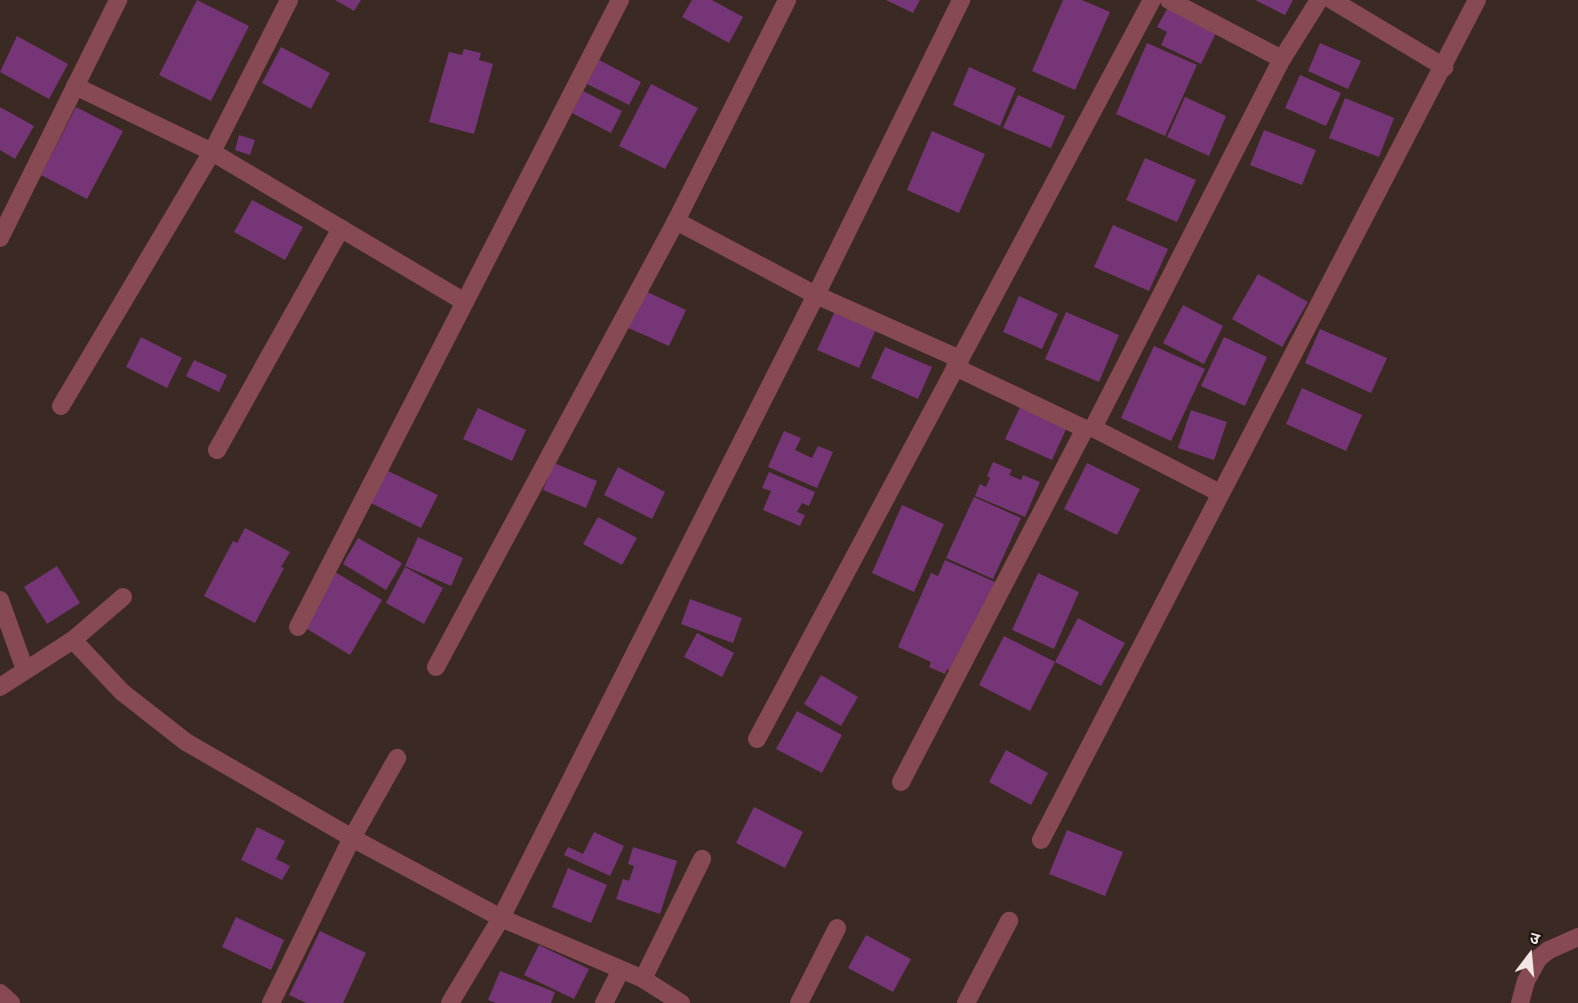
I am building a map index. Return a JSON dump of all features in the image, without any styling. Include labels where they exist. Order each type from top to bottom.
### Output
[{"type":"street","points":[[0,238],[118,0]]},
{"type":"street","points":[[61,406],[212,152],[289,0]]},
{"type":"street","points":[[298,627],[620,0]]},
{"type":"street","points":[[436,667],[676,221],[787,0]]},
{"type":"street","points":[[450,1003],[501,918],[816,295],[961,0]]},
{"type":"street","points":[[757,738],[1150,0]]},
{"type":"street","points":[[1169,0],[1282,59]]},
{"type":"street","points":[[901,782],[1282,59],[1319,0]]},
{"type":"street","points":[[1332,0],[1444,67]]},
{"type":"street","points":[[1041,840],[1477,0]]},
{"type":"street","points":[[75,86],[212,152],[465,302]]},
{"type":"street","points":[[676,221],[816,295],[1220,493]]},
{"type":"street","points":[[217,450],[341,228]]},
{"type":"street","points":[[0,687],[73,640],[123,597]]},
{"type":"street","points":[[0,600],[25,670]]},
{"type":"street","points":[[73,640],[122,692],[186,742],[352,838],[501,918],[620,972],[643,979],[681,1003]]},
{"type":"street","points":[[271,1003],[352,838],[397,758]]},
{"type":"street","points":[[643,979],[702,859]]},
{"type":"street","points":[[966,1003],[1009,921]]},
{"type":"street","points":[[799,1003],[837,928]]},
{"type":"street","points":[[1520,1003],[1527,981],[1539,958],[1549,950],[1578,937]]},
{"type":"street","points":[[604,1003],[620,972]]},
{"type":"street","points":[[0,993],[11,1003]]},
{"type":"building","points":[[197,0],[249,26],[211,101],[159,75]]},
{"type":"building","points":[[335,0],[361,0],[354,11]]},
{"type":"building","points":[[692,0],[712,0],[743,17],[729,43],[682,17]]},
{"type":"building","points":[[886,0],[920,0],[913,13]]},
{"type":"building","points":[[1063,0],[1082,0],[1110,12],[1075,90],[1032,71]]},
{"type":"building","points":[[1255,0],[1293,0],[1285,15]]},
{"type":"building","points":[[1167,9],[1216,33],[1201,64],[1161,45],[1167,32],[1157,27]]},
{"type":"building","points":[[17,36],[68,64],[49,99],[0,72]]},
{"type":"building","points":[[1147,43],[1197,65],[1165,136],[1116,114]]},
{"type":"building","points":[[1320,43],[1361,61],[1348,89],[1308,71]]},
{"type":"building","points":[[281,47],[330,73],[311,109],[262,83]]},
{"type":"building","points":[[464,49],[481,53],[479,60],[493,64],[474,134],[429,122],[449,52],[462,55]]},
{"type":"building","points":[[599,60],[641,82],[629,105],[587,84]]},
{"type":"building","points":[[969,67],[1016,88],[1000,126],[953,105]]},
{"type":"building","points":[[1300,75],[1341,93],[1326,126],[1285,108]]},
{"type":"building","points":[[651,84],[698,108],[665,169],[619,146]]},
{"type":"building","points":[[583,91],[622,111],[611,133],[572,113]]},
{"type":"building","points":[[1018,95],[1065,116],[1051,148],[1003,128]]},
{"type":"building","points":[[1185,97],[1226,116],[1209,156],[1167,137]]},
{"type":"building","points":[[1345,98],[1394,118],[1379,157],[1329,138]]},
{"type":"building","points":[[0,107],[34,126],[15,159],[0,150]]},
{"type":"building","points":[[76,107],[123,131],[87,199],[41,175]]},
{"type":"building","points":[[1264,130],[1316,150],[1302,185],[1250,165]]},
{"type":"building","points":[[932,131],[985,154],[959,213],[907,190]]},
{"type":"building","points":[[239,135],[255,140],[250,155],[235,150]]},
{"type":"building","points":[[1145,158],[1196,180],[1177,222],[1126,200]]},
{"type":"building","points":[[252,200],[303,227],[285,260],[234,232]]},
{"type":"building","points":[[1113,225],[1168,249],[1149,291],[1094,267]]},
{"type":"building","points":[[1258,274],[1308,302],[1282,347],[1232,319]]},
{"type":"building","points":[[643,290],[686,310],[669,346],[626,327]]},
{"type":"building","points":[[1019,296],[1058,314],[1042,349],[1003,332]]},
{"type":"building","points":[[1183,305],[1223,326],[1204,364],[1163,343]]},
{"type":"building","points":[[835,311],[876,329],[859,368],[817,350]]},
{"type":"building","points":[[1066,312],[1119,335],[1099,382],[1045,359]]},
{"type":"building","points":[[1320,329],[1387,358],[1371,393],[1305,363]]},
{"type":"building","points":[[141,337],[182,358],[167,388],[126,367]]},
{"type":"building","points":[[1224,337],[1267,357],[1245,406],[1201,386]]},
{"type":"building","points":[[1154,346],[1205,369],[1171,441],[1121,418]]},
{"type":"building","points":[[885,347],[932,367],[918,399],[871,378]]},
{"type":"building","points":[[194,360],[227,375],[219,392],[186,376]]},
{"type":"building","points":[[1302,388],[1362,415],[1346,451],[1286,424]]},
{"type":"building","points":[[1021,405],[1068,425],[1052,460],[1005,439]]},
{"type":"building","points":[[478,408],[526,430],[512,461],[463,439]]},
{"type":"building","points":[[1191,410],[1227,422],[1214,460],[1178,448]]},
{"type":"building","points":[[784,431],[801,438],[795,450],[812,458],[818,446],[833,452],[817,488],[768,467]]},
{"type":"building","points":[[993,462],[1012,470],[1009,475],[1021,480],[1023,475],[1040,482],[1025,517],[975,496],[980,484],[986,487],[990,478],[987,476]]},
{"type":"building","points":[[554,463],[597,481],[586,508],[543,490]]},
{"type":"building","points":[[1087,463],[1140,489],[1117,535],[1064,509]]},
{"type":"building","points":[[618,467],[665,492],[652,519],[604,495]]},
{"type":"building","points":[[388,471],[438,495],[421,528],[371,503]]},
{"type":"building","points":[[769,472],[815,492],[809,506],[802,503],[797,512],[805,515],[800,526],[763,510],[771,491],[762,488]]},
{"type":"building","points":[[974,497],[1021,518],[993,579],[946,558]]},
{"type":"building","points":[[902,505],[944,524],[914,592],[872,573]]},
{"type":"building","points":[[598,517],[637,538],[622,565],[583,544]]},
{"type":"building","points":[[245,528],[290,552],[255,623],[204,596],[233,541],[237,543]]},
{"type":"building","points":[[418,537],[463,558],[451,586],[405,566]]},
{"type":"building","points":[[358,538],[402,563],[386,590],[343,564]]},
{"type":"building","points":[[945,560],[995,582],[955,672],[947,669],[945,674],[929,667],[931,662],[898,647],[931,573],[938,576]]},
{"type":"building","points":[[57,566],[80,603],[47,624],[24,587]]},
{"type":"building","points":[[405,567],[443,588],[424,624],[386,603]]},
{"type":"building","points":[[335,572],[382,600],[350,655],[302,626]]},
{"type":"building","points":[[1038,573],[1079,592],[1054,649],[1012,630]]},
{"type":"building","points":[[690,599],[742,618],[733,643],[681,624]]},
{"type":"building","points":[[1078,618],[1125,643],[1101,686],[1055,662]]},
{"type":"building","points":[[697,633],[734,653],[722,677],[684,657]]},
{"type":"building","points":[[1004,636],[1055,662],[1030,711],[979,685]]},
{"type":"building","points":[[821,675],[858,697],[841,726],[804,704]]},
{"type":"building","points":[[797,711],[842,735],[822,773],[776,749]]},
{"type":"building","points":[[1006,750],[1048,773],[1031,805],[989,782]]},
{"type":"building","points":[[754,807],[803,832],[785,868],[736,843]]},
{"type":"building","points":[[257,827],[285,841],[276,859],[290,866],[282,880],[241,860]]},
{"type":"building","points":[[1067,830],[1123,852],[1105,896],[1049,874]]},
{"type":"building","points":[[594,832],[624,846],[610,876],[564,855],[568,847],[583,854]]},
{"type":"building","points":[[633,847],[677,861],[660,914],[616,899],[623,879],[629,881],[634,866],[628,864]]},
{"type":"building","points":[[568,868],[607,885],[591,923],[552,907]]},
{"type":"building","points":[[236,917],[284,940],[271,970],[222,947]]},
{"type":"building","points":[[320,931],[366,953],[343,1003],[306,1003],[289,995]]},
{"type":"building","points":[[866,935],[911,959],[893,992],[848,968]]},
{"type":"building","points":[[539,945],[589,969],[574,999],[524,975]]},
{"type":"building","points":[[500,971],[555,992],[551,1003],[496,1003],[488,1000]]}]
